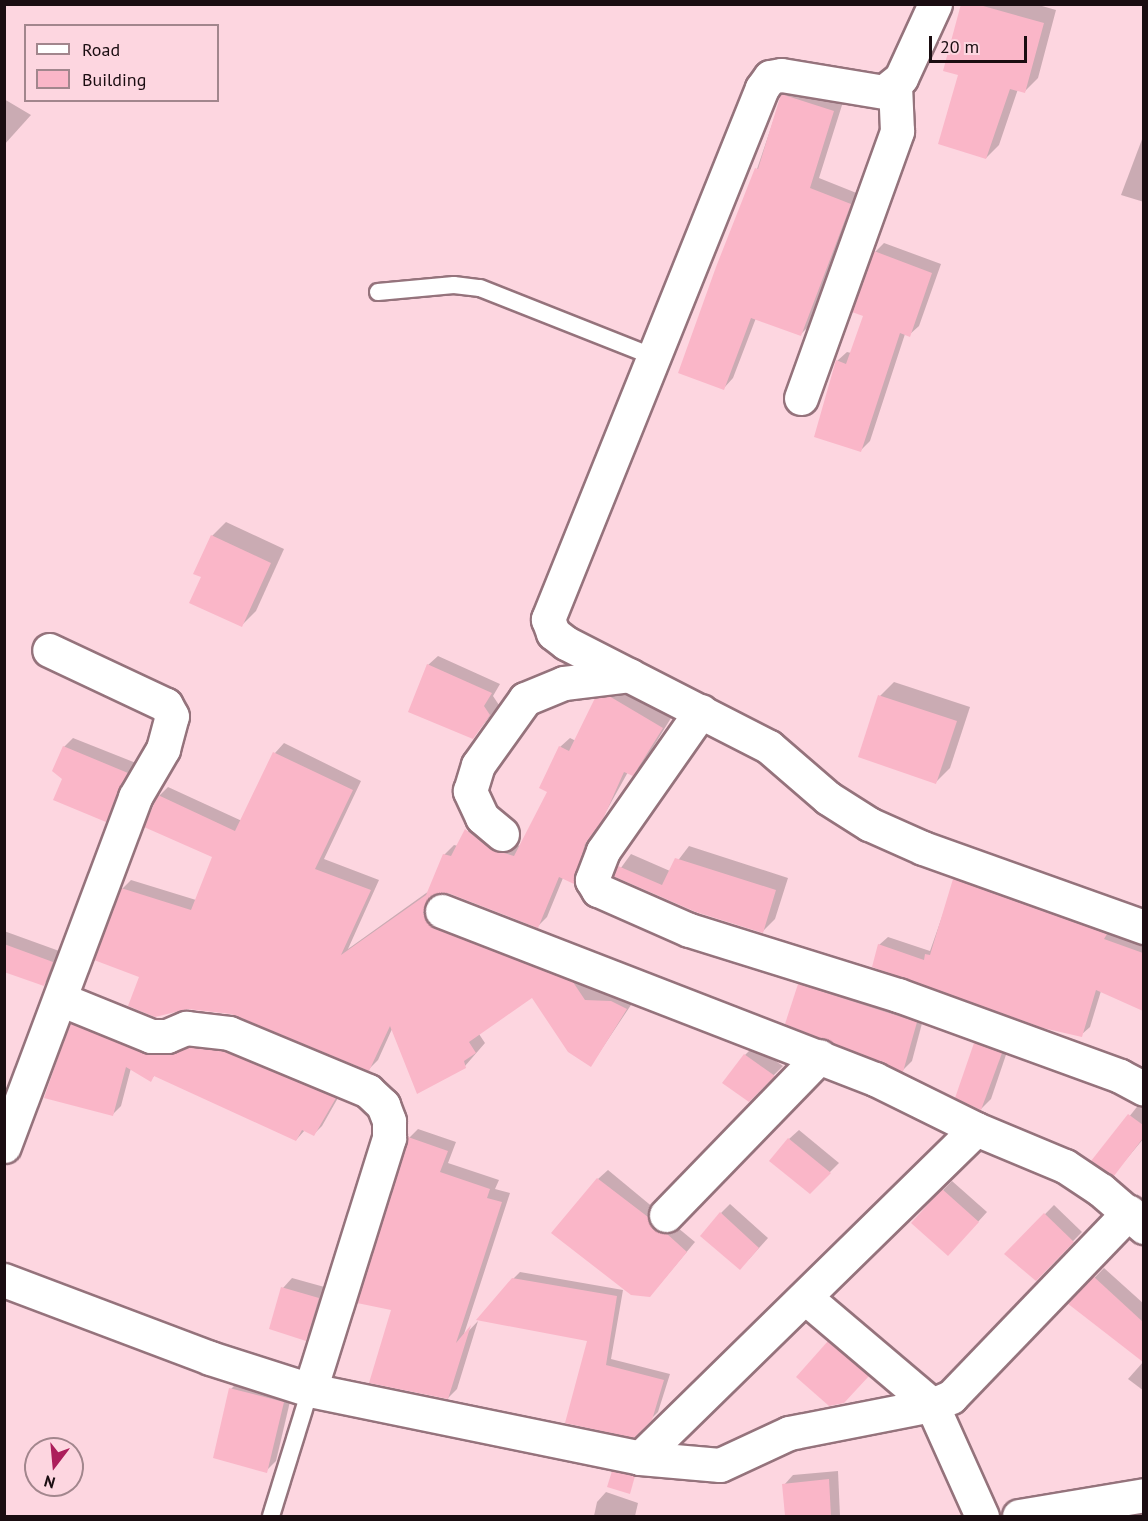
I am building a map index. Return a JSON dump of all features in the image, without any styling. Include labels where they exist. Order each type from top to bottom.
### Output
[{"type":"street","points":[[801,398],[897,131],[895,86],[935,4]]},
{"type":"street","points":[[895,86],[884,92],[870,92],[782,75],[770,76],[548,619],[553,633],[566,643],[769,747],[828,798],[869,824],[923,848],[1143,927]]},
{"type":"street","points":[[4,1146],[135,797],[164,749],[172,716],[166,705],[49,650]]},
{"type":"street","points":[[502,834],[482,817],[470,791],[478,765],[525,699],[564,683],[630,675]]},
{"type":"street","points":[[701,711],[603,851],[592,880],[598,890],[689,930],[898,995],[1120,1076],[1143,1089]]},
{"type":"street","points":[[4,1280],[210,1358],[310,1390],[640,1458],[720,1465],[789,1433],[932,1406],[951,1397],[1136,1220],[1065,1166],[976,1129],[820,1056],[442,911]]},
{"type":"street","points":[[60,999],[151,1036],[167,1036],[186,1028],[229,1033],[369,1091],[383,1106],[389,1121],[389,1138],[310,1390]]},
{"type":"street","points":[[666,1215],[820,1056]]},
{"type":"street","points":[[640,1458],[806,1298],[976,1129]]},
{"type":"street","points":[[806,1298],[932,1406],[982,1516]]},
{"type":"street","points":[[1019,1516],[1143,1495]]},
{"type":"street","points":[[1138,1516],[1143,1505]]},
{"type":"lane","points":[[378,292],[454,285],[480,288],[654,357]]},
{"type":"lane","points":[[271,1516],[310,1390]]},
{"type":"building","points":[[961,4],[976,4],[1044,23],[1025,93],[1010,89],[986,159],[938,144],[958,75],[943,71]]},
{"type":"building","points":[[781,94],[834,111],[810,188],[851,204],[801,336],[751,318],[724,390],[678,373],[716,267],[755,168],[758,169]]},
{"type":"building","points":[[874,251],[932,273],[910,337],[900,333],[861,452],[814,437],[836,360],[846,364],[863,316],[852,312]]},
{"type":"building","points":[[211,535],[271,563],[242,627],[189,603],[201,577],[193,574]]},
{"type":"building","points":[[427,664],[492,693],[484,706],[490,715],[473,739],[408,712]]},
{"type":"building","points":[[878,695],[957,721],[936,784],[858,757]]},
{"type":"building","points":[[609,696],[663,728],[633,776],[624,772],[603,819],[585,844],[574,884],[559,877],[538,928],[448,893],[430,897],[423,913],[435,928],[573,982],[585,1000],[611,1001],[627,1009],[591,1067],[568,1052],[532,998],[469,1042],[476,1053],[464,1061],[466,1068],[417,1094],[390,1026],[369,1071],[231,1014],[188,1009],[155,1017],[128,1006],[139,977],[94,960],[121,888],[191,910],[212,857],[144,827],[158,795],[235,831],[273,752],[353,790],[315,869],[371,890],[341,955],[426,895],[443,854],[451,856],[465,829],[490,849],[514,856],[547,792],[539,788],[559,746],[569,751],[595,698]]},
{"type":"building","points":[[63,746],[128,773],[106,822],[53,800],[62,779],[52,771]]},
{"type":"building","points":[[675,858],[776,890],[763,933],[696,912],[613,876],[618,866],[662,885]]},
{"type":"building","points":[[953,879],[1107,934],[1104,939],[1143,953],[1143,1011],[1096,990],[1082,1037],[1043,1028],[872,967],[878,944],[924,960],[925,954],[930,955]]},
{"type":"building","points":[[4,944],[53,962],[44,986],[4,972]]},
{"type":"building","points":[[798,984],[917,1022],[903,1072],[785,1024]]},
{"type":"building","points":[[70,1023],[151,1055],[167,1055],[189,1047],[224,1051],[336,1098],[314,1136],[302,1130],[296,1141],[154,1076],[151,1082],[126,1067],[113,1116],[44,1098]]},
{"type":"building","points":[[974,1043],[1002,1053],[981,1110],[955,1098]]},
{"type":"building","points":[[744,1054],[775,1076],[749,1102],[722,1083]]},
{"type":"building","points":[[1128,1114],[1143,1125],[1143,1138],[1114,1176],[1091,1161]]},
{"type":"building","points":[[408,1137],[448,1151],[440,1172],[490,1189],[487,1198],[502,1202],[456,1343],[471,1325],[448,1399],[369,1383],[391,1310],[357,1303]]},
{"type":"building","points":[[788,1138],[831,1173],[810,1194],[769,1161]]},
{"type":"building","points":[[597,1178],[648,1217],[653,1229],[666,1233],[687,1252],[650,1297],[631,1295],[551,1233]]},
{"type":"building","points":[[942,1189],[979,1222],[948,1256],[911,1223]]},
{"type":"building","points":[[720,1212],[759,1248],[740,1270],[700,1236]]},
{"type":"building","points":[[1044,1213],[1074,1242],[1036,1281],[1004,1254]]},
{"type":"building","points":[[1093,1276],[1143,1322],[1143,1362],[1067,1303]]},
{"type":"building","points":[[512,1278],[617,1296],[606,1365],[664,1380],[652,1420],[634,1438],[565,1423],[587,1341],[476,1320]]},
{"type":"building","points":[[281,1287],[319,1298],[306,1341],[269,1329]]},
{"type":"building","points":[[828,1341],[869,1376],[844,1403],[829,1406],[796,1377]]},
{"type":"building","points":[[229,1388],[284,1402],[267,1473],[213,1458]]},
{"type":"building","points":[[612,1471],[635,1476],[630,1494],[607,1487]]},
{"type":"building","points":[[829,1479],[831,1516],[785,1516],[782,1484]]}]
